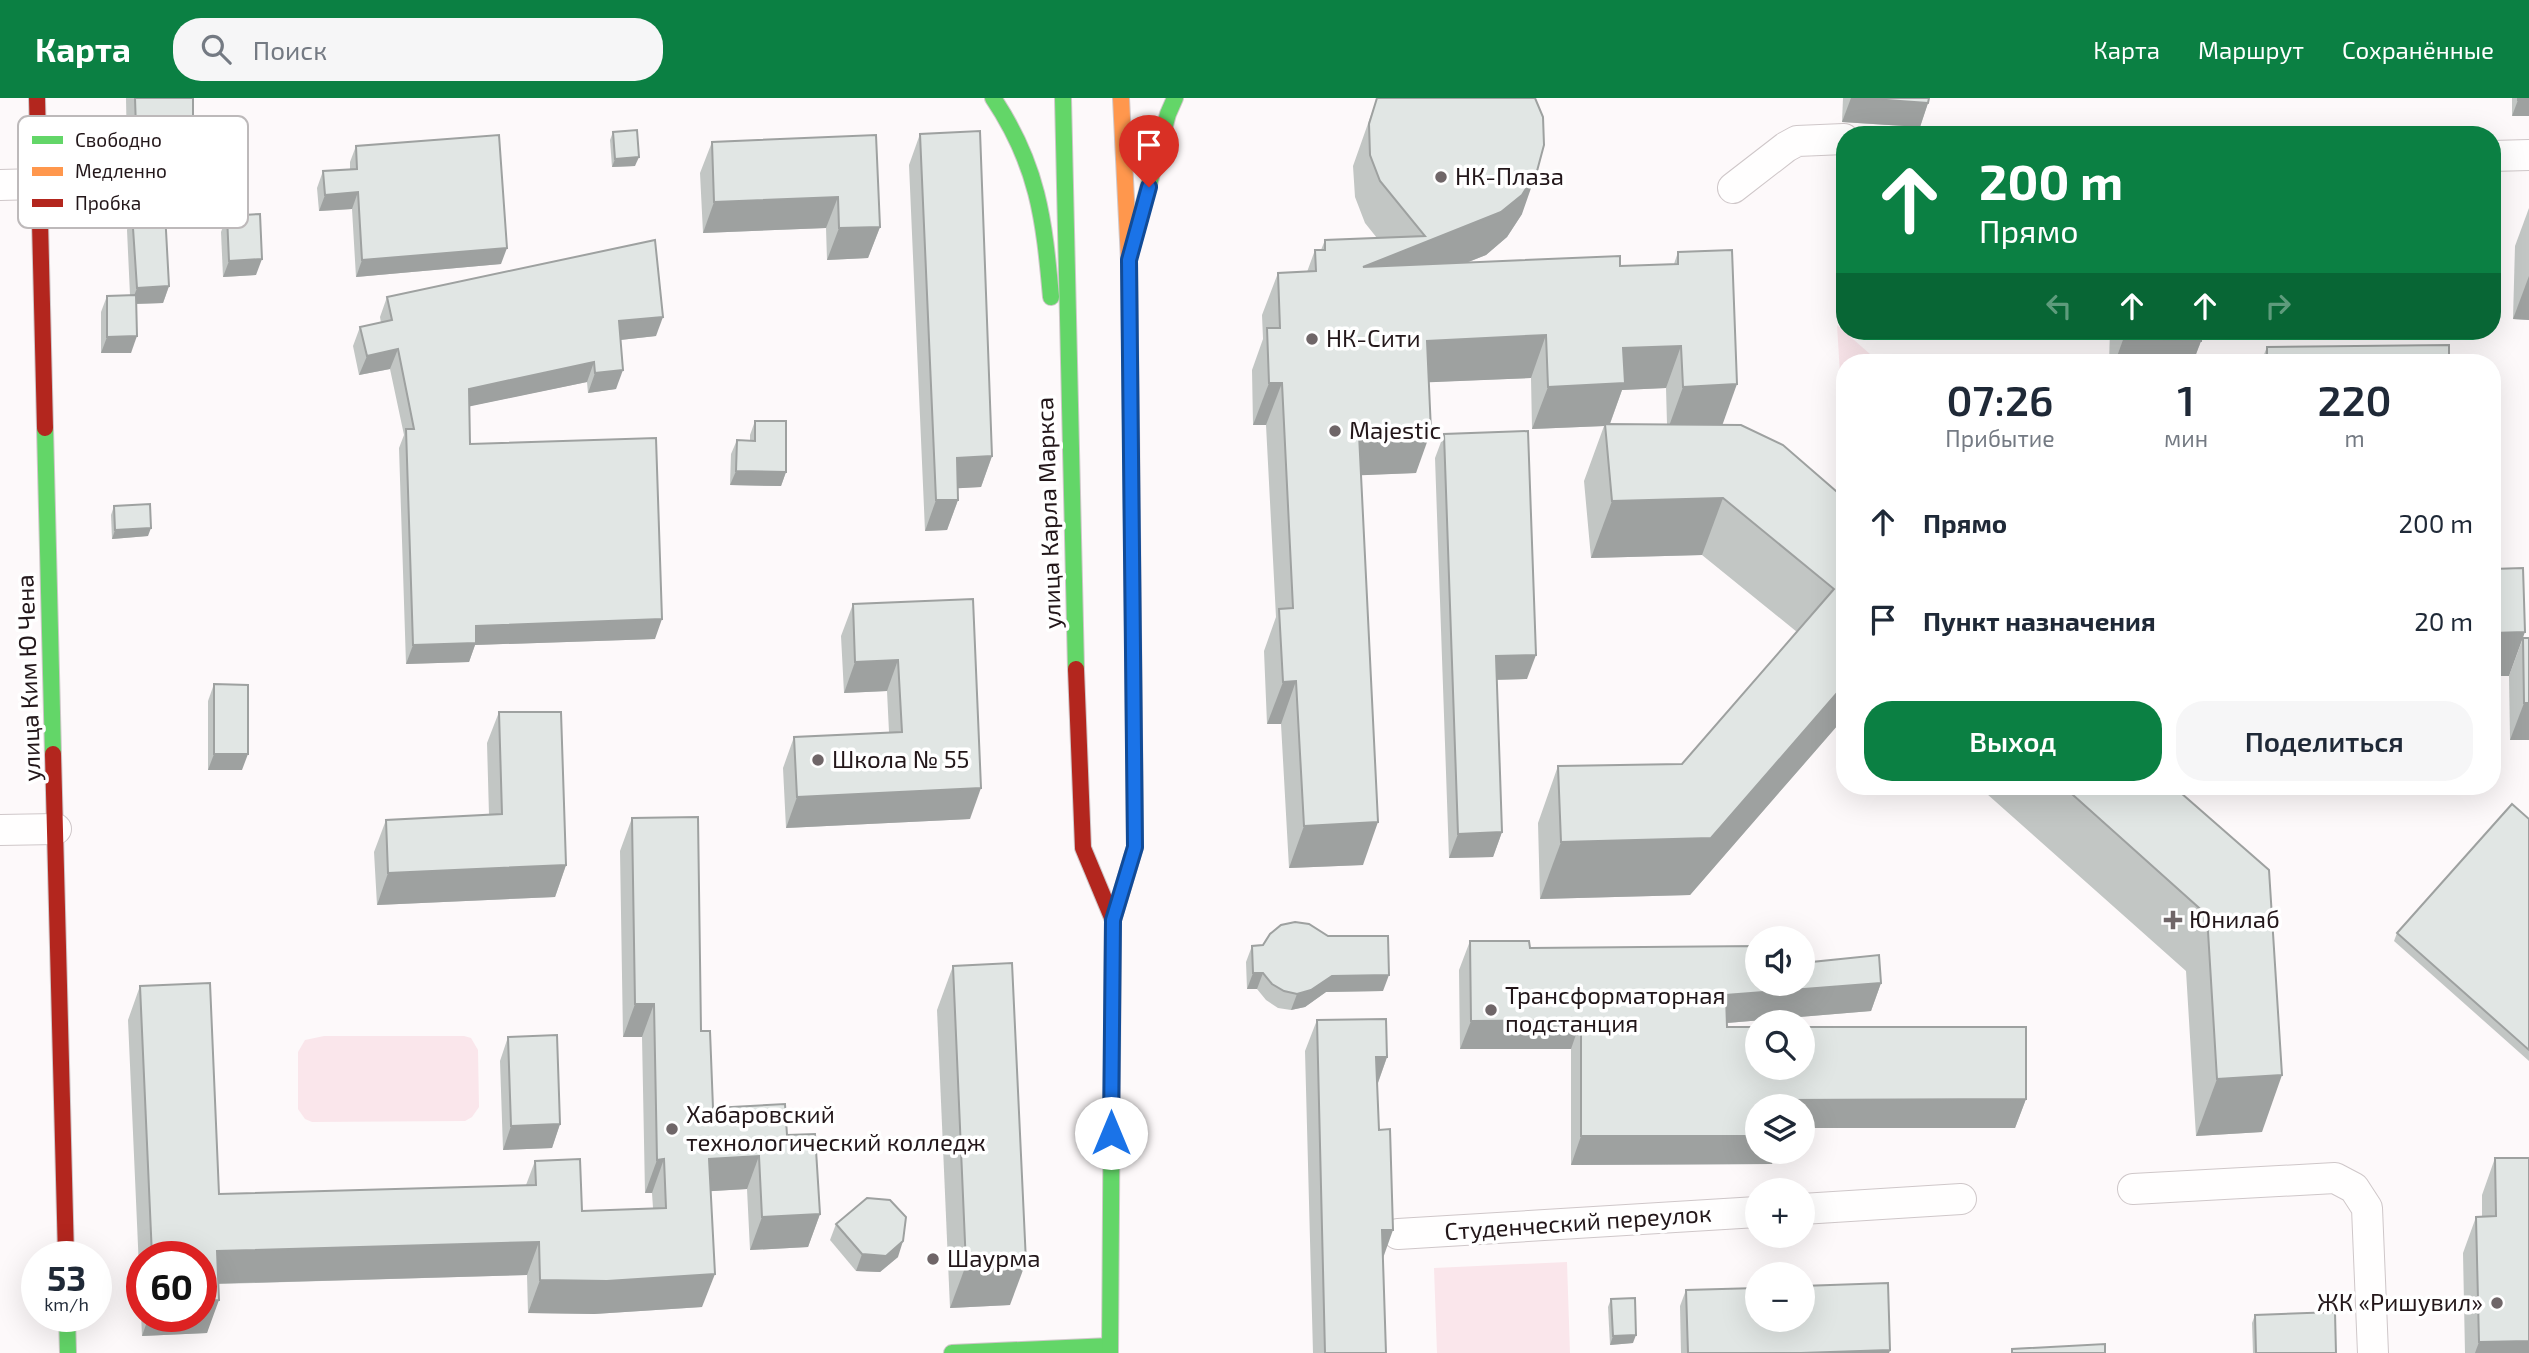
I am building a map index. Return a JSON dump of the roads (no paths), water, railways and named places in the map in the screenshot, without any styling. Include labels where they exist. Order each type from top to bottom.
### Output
[{"type":"main road","name":"улица Ким Ю Чена","points":[[37,98],[37,116]]},
{"type":"main road","points":[[993,98],[1025,152],[1043,209],[1056,352],[1069,423]]},
{"type":"main road","name":"улица Карла Маркса","points":[[1063,98],[1069,423],[1083,848],[1113,920]]},
{"type":"main road","name":"улица Карла Маркса","points":[[1110,1349],[1113,920],[1135,847],[1129,260],[1121,98]]},
{"type":"main road","points":[[1129,260],[1168,114],[1175,98]]},
{"type":"main road","name":"улица Ким Ю Чена","points":[[39,228],[66,1241]]},
{"type":"main road","points":[[67,1332],[68,1353]]},
{"type":"main road","points":[[952,1353],[1110,1349]]},
{"type":"street","points":[[1732,188],[1797,141],[1836,139]]},
{"type":"street","points":[[2501,156],[2529,155]]},
{"type":"street","points":[[0,185],[18,185]]},
{"type":"street","points":[[0,830],[56,829]]},
{"type":"street","points":[[2133,1189],[2335,1178],[2354,1188],[2367,1208],[2373,1353]]},
{"type":"street","points":[[1815,1208],[1961,1199]]},
{"type":"street","name":"Студенческий переулок","points":[[1398,1234],[1745,1213]]},
{"type":"place","name":"НК-Плаза","points":[[1441,177]]},
{"type":"place","name":"НК-Сити","points":[[1312,339]]},
{"type":"place","name":"Majestic","points":[[1335,431]]},
{"type":"place","name":"Школа № 55","points":[[818,760]]},
{"type":"place","name":"Юнилаб","points":[[2173,920]]},
{"type":"place","name":"Трансформаторная подстанция","points":[[1491,1010]]},
{"type":"place","name":"Хабаровский технологический колледж","points":[[672,1129]]},
{"type":"place","name":"Шаурма","points":[[933,1259]]},
{"type":"place","name":"ЖК «Ришувил»","points":[[2497,1303]]}]
